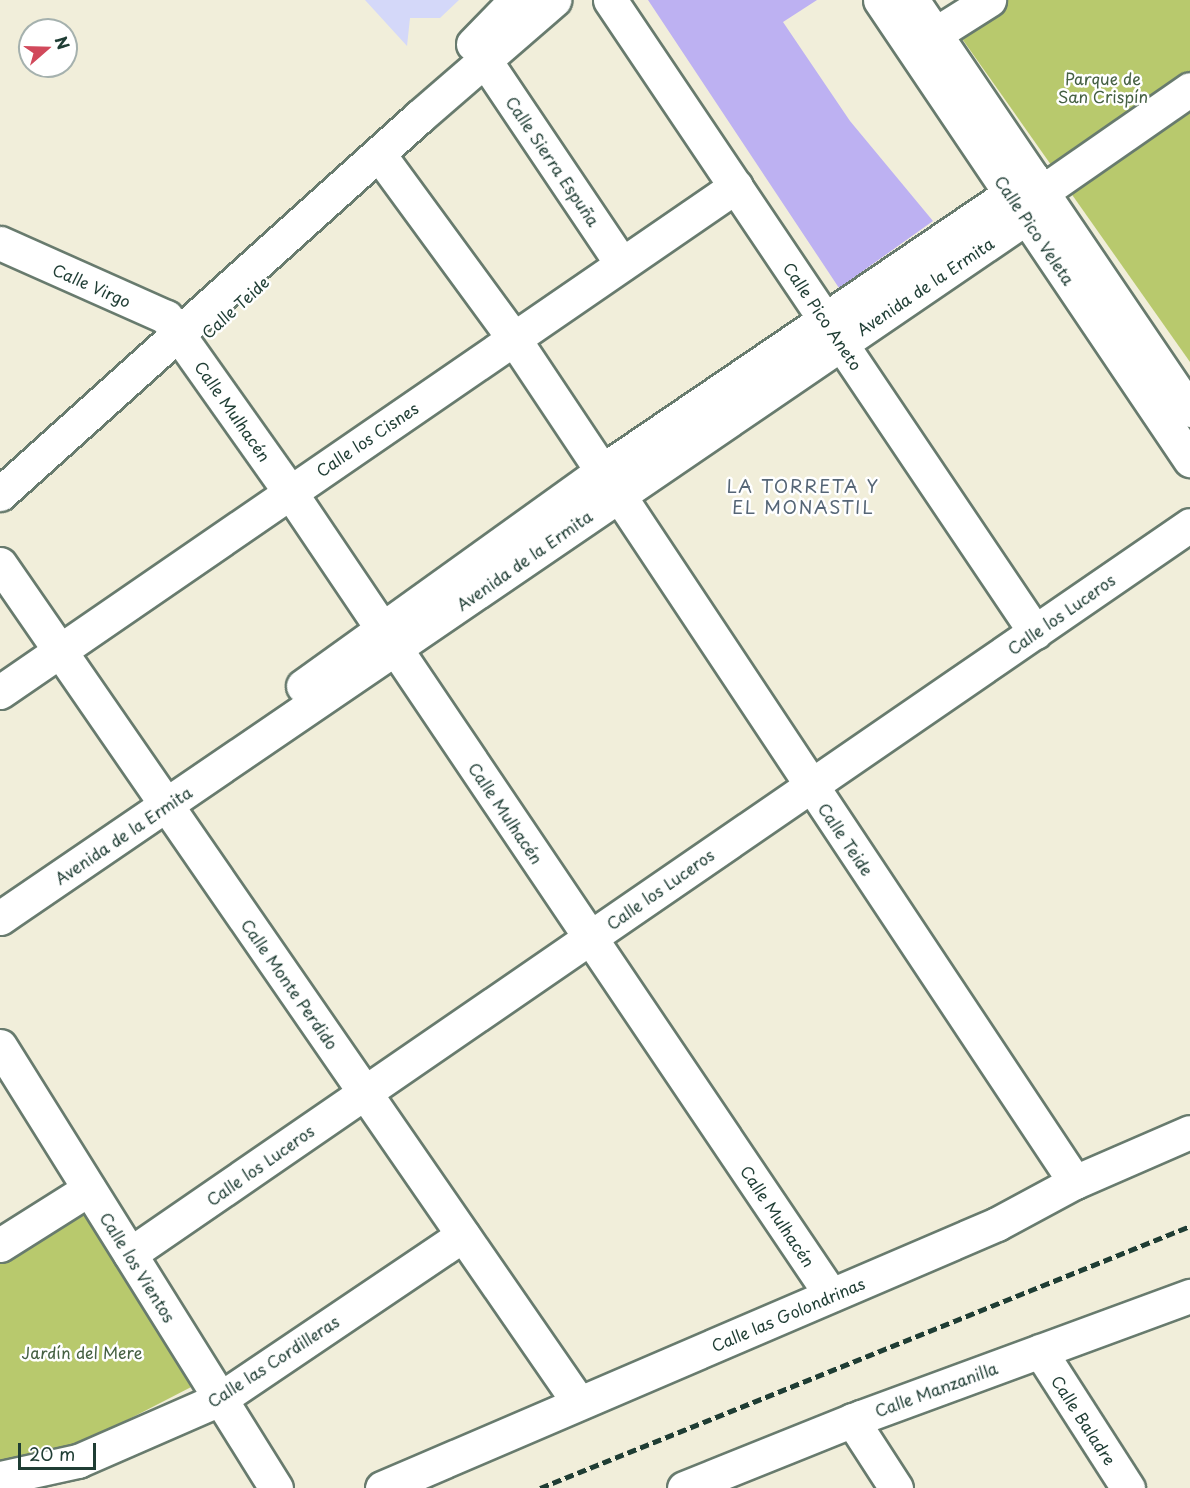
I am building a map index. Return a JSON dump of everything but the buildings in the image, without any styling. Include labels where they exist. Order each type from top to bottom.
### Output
[{"type":"street","points":[[0,470],[177,333],[360,140],[443,72],[516,0]]},
{"type":"street","points":[[0,494],[484,59],[554,0]]},
{"type":"street","name":"Calle Pico Aneto","points":[[610,0],[1035,632]]},
{"type":"street","name":"Calle Pico Veleta","points":[[880,0],[1032,197],[1190,410]]},
{"type":"street","name":"Calle Pico Veleta","points":[[912,0],[935,34],[1190,460]]},
{"type":"street","points":[[935,34],[989,0]]},
{"type":"street","name":"Calle Sierra Espuña","points":[[484,59],[622,264]]},
{"type":"street","name":"Avenida de la Ermita","points":[[0,918],[161,797],[389,640],[610,483],[1190,89]]},
{"type":"street","name":"Calle Teide","points":[[0,520],[177,333],[368,190],[386,164],[394,146],[419,117]]},
{"type":"street","name":"Calle Teide","points":[[386,164],[514,339],[1075,1182]]},
{"type":"street","name":"Calle los Cisnes","points":[[0,692],[736,186]]},
{"type":"street","name":"Calle Virgo","points":[[0,243],[177,333]]},
{"type":"street","name":"Calle Mulhacén","points":[[177,333],[290,492],[831,1295]]},
{"type":"street","name":"Calle los Luceros","points":[[130,1254],[1190,525]]},
{"type":"street","name":"Calle Monte Perdido","points":[[0,564],[579,1403]]},
{"type":"street","name":"Avenida de la Ermita","points":[[0,893],[161,797]]},
{"type":"street","name":"Calle los Vientos","points":[[0,1046],[276,1488]]},
{"type":"street","name":"Calle las Golondrinas","points":[[382,1488],[997,1224],[1075,1182],[1190,1132]]},
{"type":"street","points":[[0,1245],[90,1189]]},
{"type":"street","name":"Calle las Cordilleras","points":[[0,1478],[78,1461],[220,1399],[463,1235]]},
{"type":"street","name":"Calle Manzanilla","points":[[684,1488],[852,1420],[1190,1296]]},
{"type":"street","name":"Calle Baladre","points":[[1040,1351],[1128,1488]]},
{"type":"street","points":[[852,1420],[896,1488]]},
{"type":"shaded area","points":[[365,0],[459,0],[440,18],[410,18],[407,46]]},
{"type":"green space","name":"Parque de San Crispín","points":[[1004,0],[1190,0],[1190,362],[958,33]]},
{"type":"green space","name":"Jardín del Mere","points":[[87,1207],[197,1384],[71,1449],[0,1464],[0,1260]]},
{"type":"railway","points":[[540,1488],[1190,1226]]},
{"type":"district","name":"LA TORRETA Y EL MONASTIL","points":[[803,497]]}]
